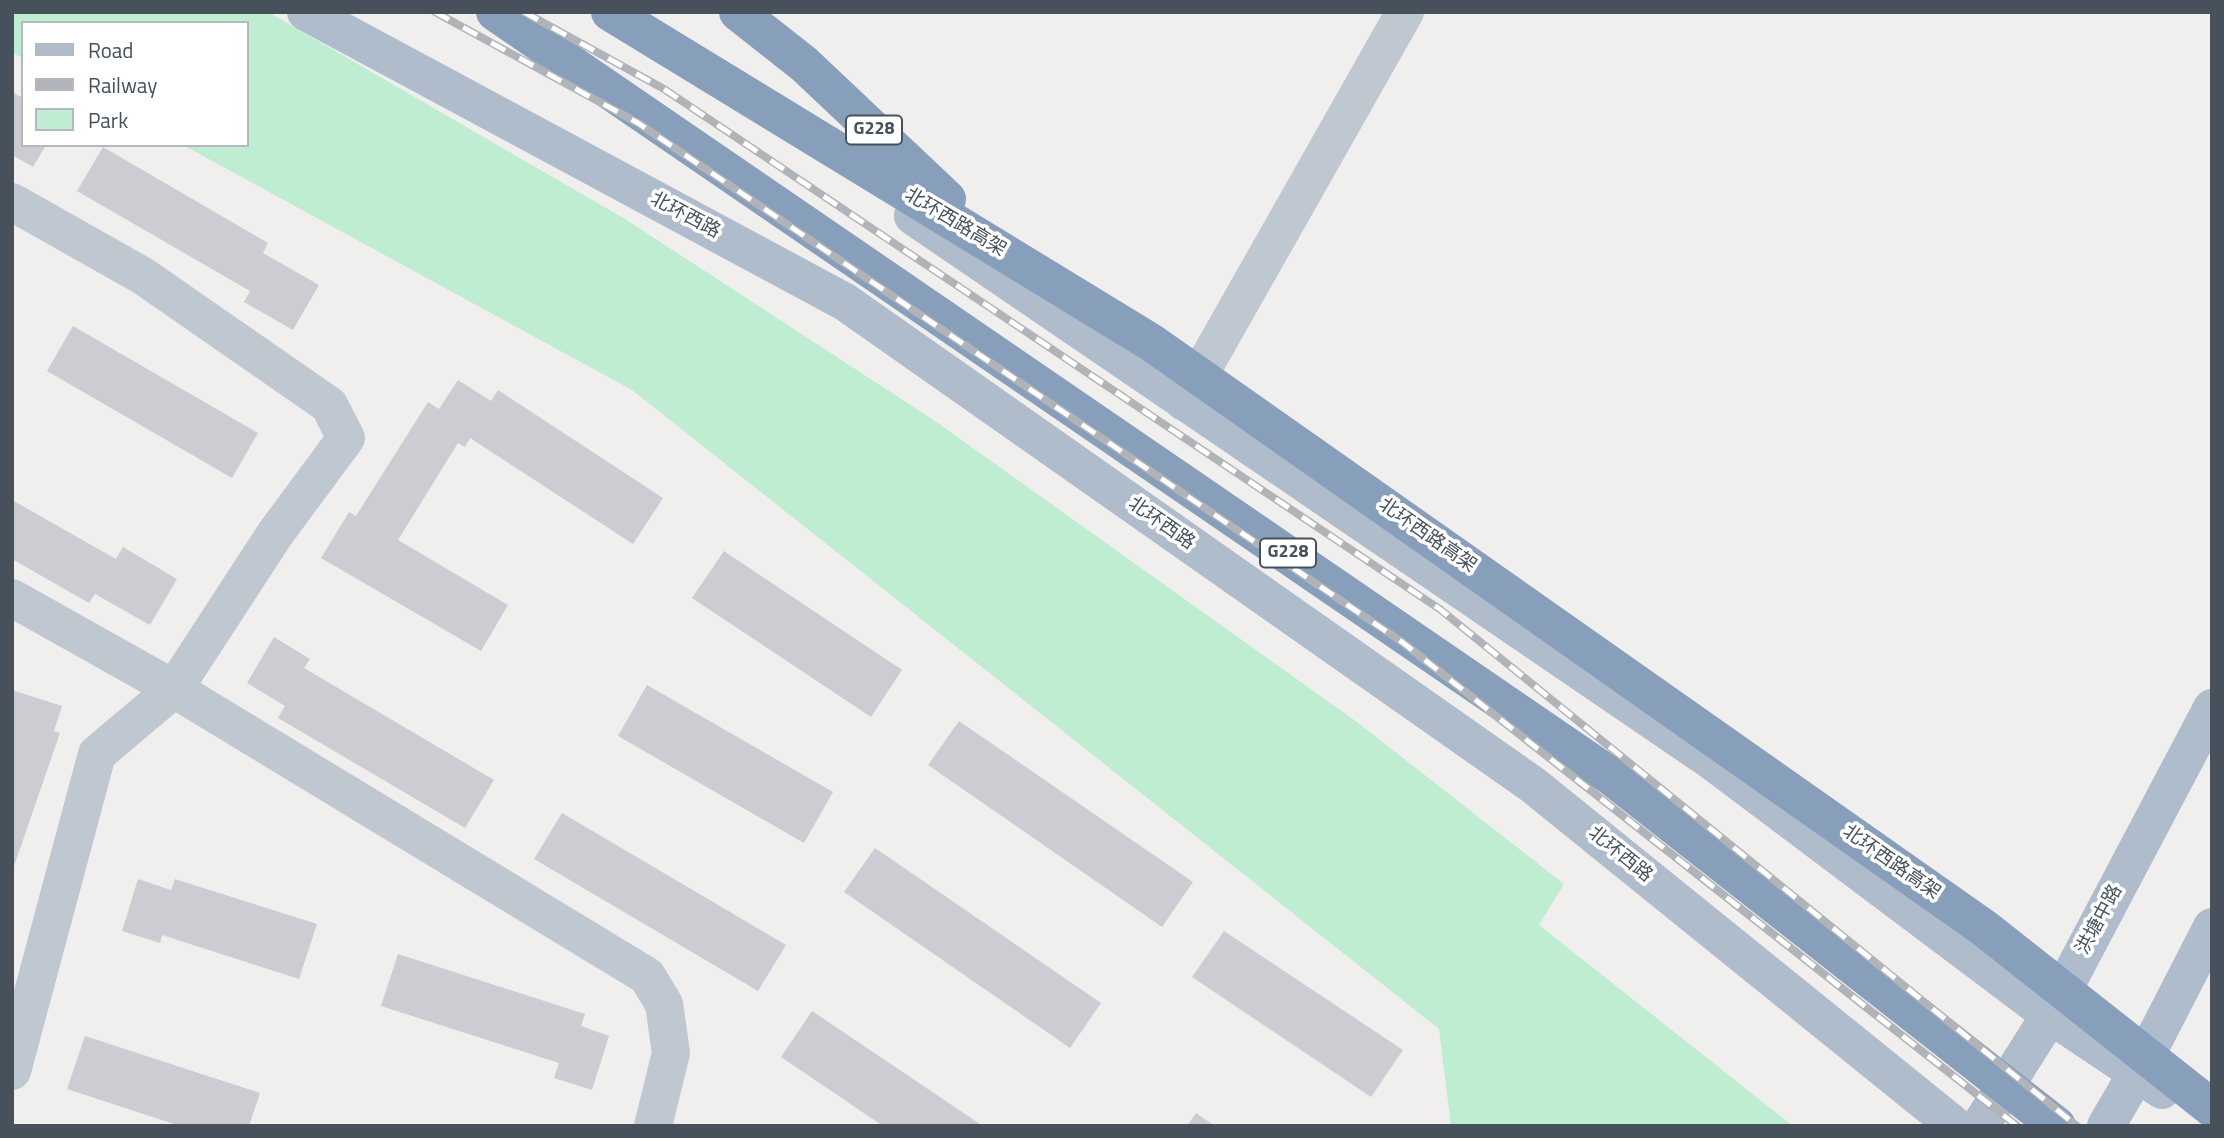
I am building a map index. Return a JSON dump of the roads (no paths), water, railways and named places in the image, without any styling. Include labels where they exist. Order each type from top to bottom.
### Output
[{"type":"highway","name":"G228","points":[[495,12],[1612,777],[2057,1126]]},
{"type":"highway","name":"北环西路高架","points":[[612,12],[1152,343],[1984,928],[2212,1108]]},
{"type":"highway","name":"G228","points":[[738,12],[804,64],[1004,253]]},
{"type":"main road","name":"北环西路","points":[[306,12],[845,302],[1533,785],[1955,1126]]},
{"type":"main road","points":[[612,12],[1712,761],[2050,1015],[2138,1071],[2208,1126]]},
{"type":"main road","name":"洪塘中路","points":[[1980,1126],[2050,1015],[2212,708]]},
{"type":"main road","points":[[2106,1126],[2138,1071],[2212,927]]},
{"type":"street","points":[[1184,402],[1405,12]]},
{"type":"street","points":[[12,202],[143,276],[329,405],[346,438],[275,534],[174,689],[97,754],[12,1071]]},
{"type":"street","points":[[12,598],[174,689],[647,976],[664,1004],[671,1053],[653,1126]]},
{"type":"railway","points":[[435,12],[638,123],[1402,642],[2017,1126]]},
{"type":"railway","points":[[524,12],[664,89],[1441,610],[2077,1126]]}]
